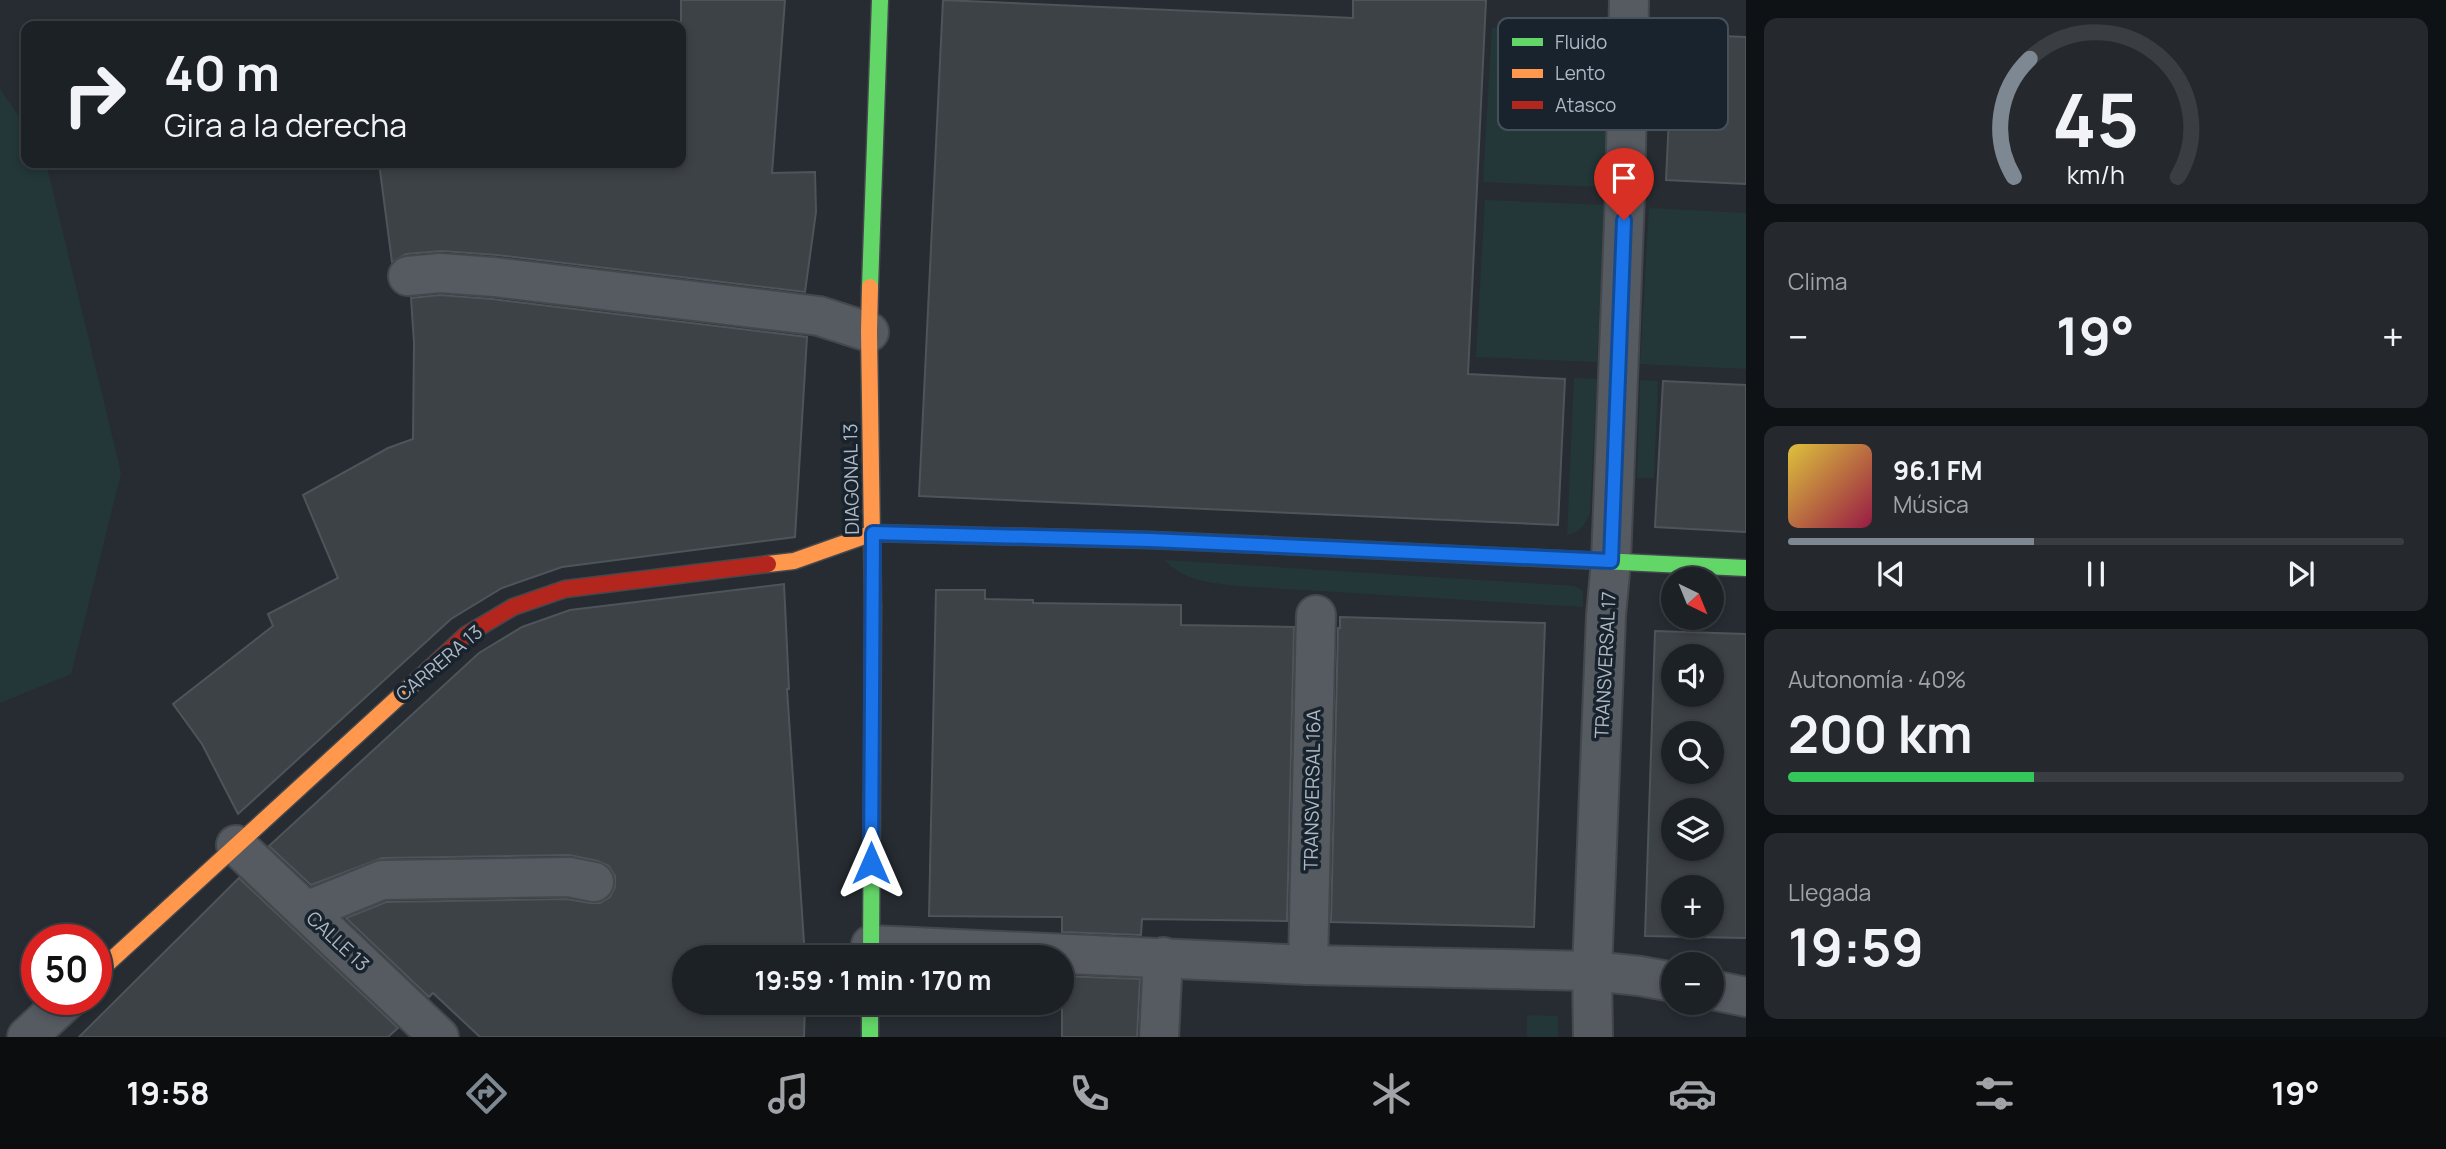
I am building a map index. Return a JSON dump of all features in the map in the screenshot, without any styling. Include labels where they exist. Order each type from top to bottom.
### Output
[{"type":"street","name":"DIAGONAL 13","points":[[871,945],[873,533],[869,332],[880,0]]},
{"type":"street","name":"TRANSVERSAL 17","points":[[1629,0],[1629,18]]},
{"type":"street","name":"TRANSVERSAL 17","points":[[1593,1037],[1592,971],[1606,615],[1611,561],[1626,130]]},
{"type":"street","points":[[408,276],[440,273],[494,278],[819,316],[869,332]]},
{"type":"street","points":[[873,533],[1150,540],[1746,568]]},
{"type":"street","name":"CARRERA 13","points":[[112,959],[466,635],[513,607],[565,589],[794,561],[873,533]]},
{"type":"street","name":"TRANSVERSAL 16A","points":[[1308,965],[1316,615]]},
{"type":"street","name":"CALLE 13","points":[[236,845],[306,911],[425,1033]]},
{"type":"street","points":[[306,911],[382,880],[569,877],[594,882]]},
{"type":"street","points":[[1074,955],[1308,965],[1592,971],[1661,980]]},
{"type":"street","points":[[1159,1037],[1163,957]]},
{"type":"street","points":[[1724,992],[1746,997]]},
{"type":"street","points":[[27,1037],[51,1015]]},
{"type":"street","points":[[870,1015],[870,1037]]},
{"type":"green space","points":[[1492,28],[1498,28],[1498,130],[1607,130],[1604,187],[1483,182]]},
{"type":"green space","points":[[0,89],[21,120],[21,168],[47,168],[121,473],[71,674],[0,703]]},
{"type":"green space","points":[[1485,200],[1605,205],[1597,362],[1476,357]]},
{"type":"green space","points":[[1649,208],[1746,213],[1746,369],[1640,364]]},
{"type":"green space","points":[[1574,378],[1597,379],[1590,513],[1582,527],[1567,535]]},
{"type":"green space","points":[[1640,380],[1658,381],[1654,478],[1637,478]]},
{"type":"green space","points":[[1164,560],[1574,586],[1583,591],[1583,607],[1238,586],[1190,577]]},
{"type":"green space","points":[[1527,1015],[1558,1016],[1558,1037],[1527,1037]]},
{"type":"building","points":[[681,0],[785,0],[772,173],[815,172],[816,212],[805,292],[497,255],[442,251],[406,254],[392,262],[380,168],[686,168],[686,21],[681,21]]},
{"type":"building","points":[[943,0],[1353,18],[1353,0],[1486,0],[1468,374],[1565,379],[1558,525],[919,496]]},
{"type":"building","points":[[1728,36],[1746,37],[1746,184],[1666,180],[1668,130],[1728,130]]},
{"type":"building","points":[[440,295],[807,337],[795,537],[562,567],[502,588],[451,619],[238,814],[202,744],[173,704],[273,626],[268,614],[338,578],[303,495],[388,448],[413,439],[414,343],[411,298]]},
{"type":"building","points":[[1663,381],[1746,385],[1746,532],[1655,527]]},
{"type":"building","points":[[784,584],[787,689],[804,945],[672,945],[672,1015],[805,1015],[804,1037],[480,1037],[433,993],[429,997],[346,918],[386,902],[567,899],[600,903],[610,897],[615,887],[615,876],[609,866],[569,855],[382,858],[311,885],[269,846],[479,653],[522,627],[570,610]]},
{"type":"building","points":[[936,590],[985,590],[985,599],[1033,600],[1033,603],[1181,605],[1181,625],[1294,627],[1287,921],[1142,919],[1141,935],[1062,932],[1062,917],[929,916]]},
{"type":"building","points":[[1340,617],[1545,623],[1534,927],[1331,922]]},
{"type":"building","points":[[1655,631],[1746,634],[1746,938],[1724,938],[1724,875],[1661,875],[1661,936],[1645,936]]},
{"type":"building","points":[[239,878],[398,1028],[388,1037],[79,1037],[101,1015],[112,1015],[112,1004]]},
{"type":"building","points":[[1074,976],[1140,979],[1137,1037],[1062,1037],[1062,1015],[1074,1015]]},
{"type":"traffic: fast","points":[[870,287],[880,0]]},
{"type":"traffic: fast","points":[[1266,545],[1746,568]]},
{"type":"traffic: fast","points":[[871,945],[873,606]]},
{"type":"traffic: fast","points":[[870,1015],[870,1037]]},
{"type":"traffic: slow","points":[[870,287],[873,606]]},
{"type":"traffic: slow","points":[[768,564],[794,561],[873,533],[1266,545]]},
{"type":"traffic: slow","points":[[112,959],[426,672]]},
{"type":"traffic: jam","points":[[426,672],[466,635],[513,607],[565,589],[768,564]]},
{"type":"route","points":[[871,863],[873,533],[1150,540],[1611,561],[1624,220]]}]
